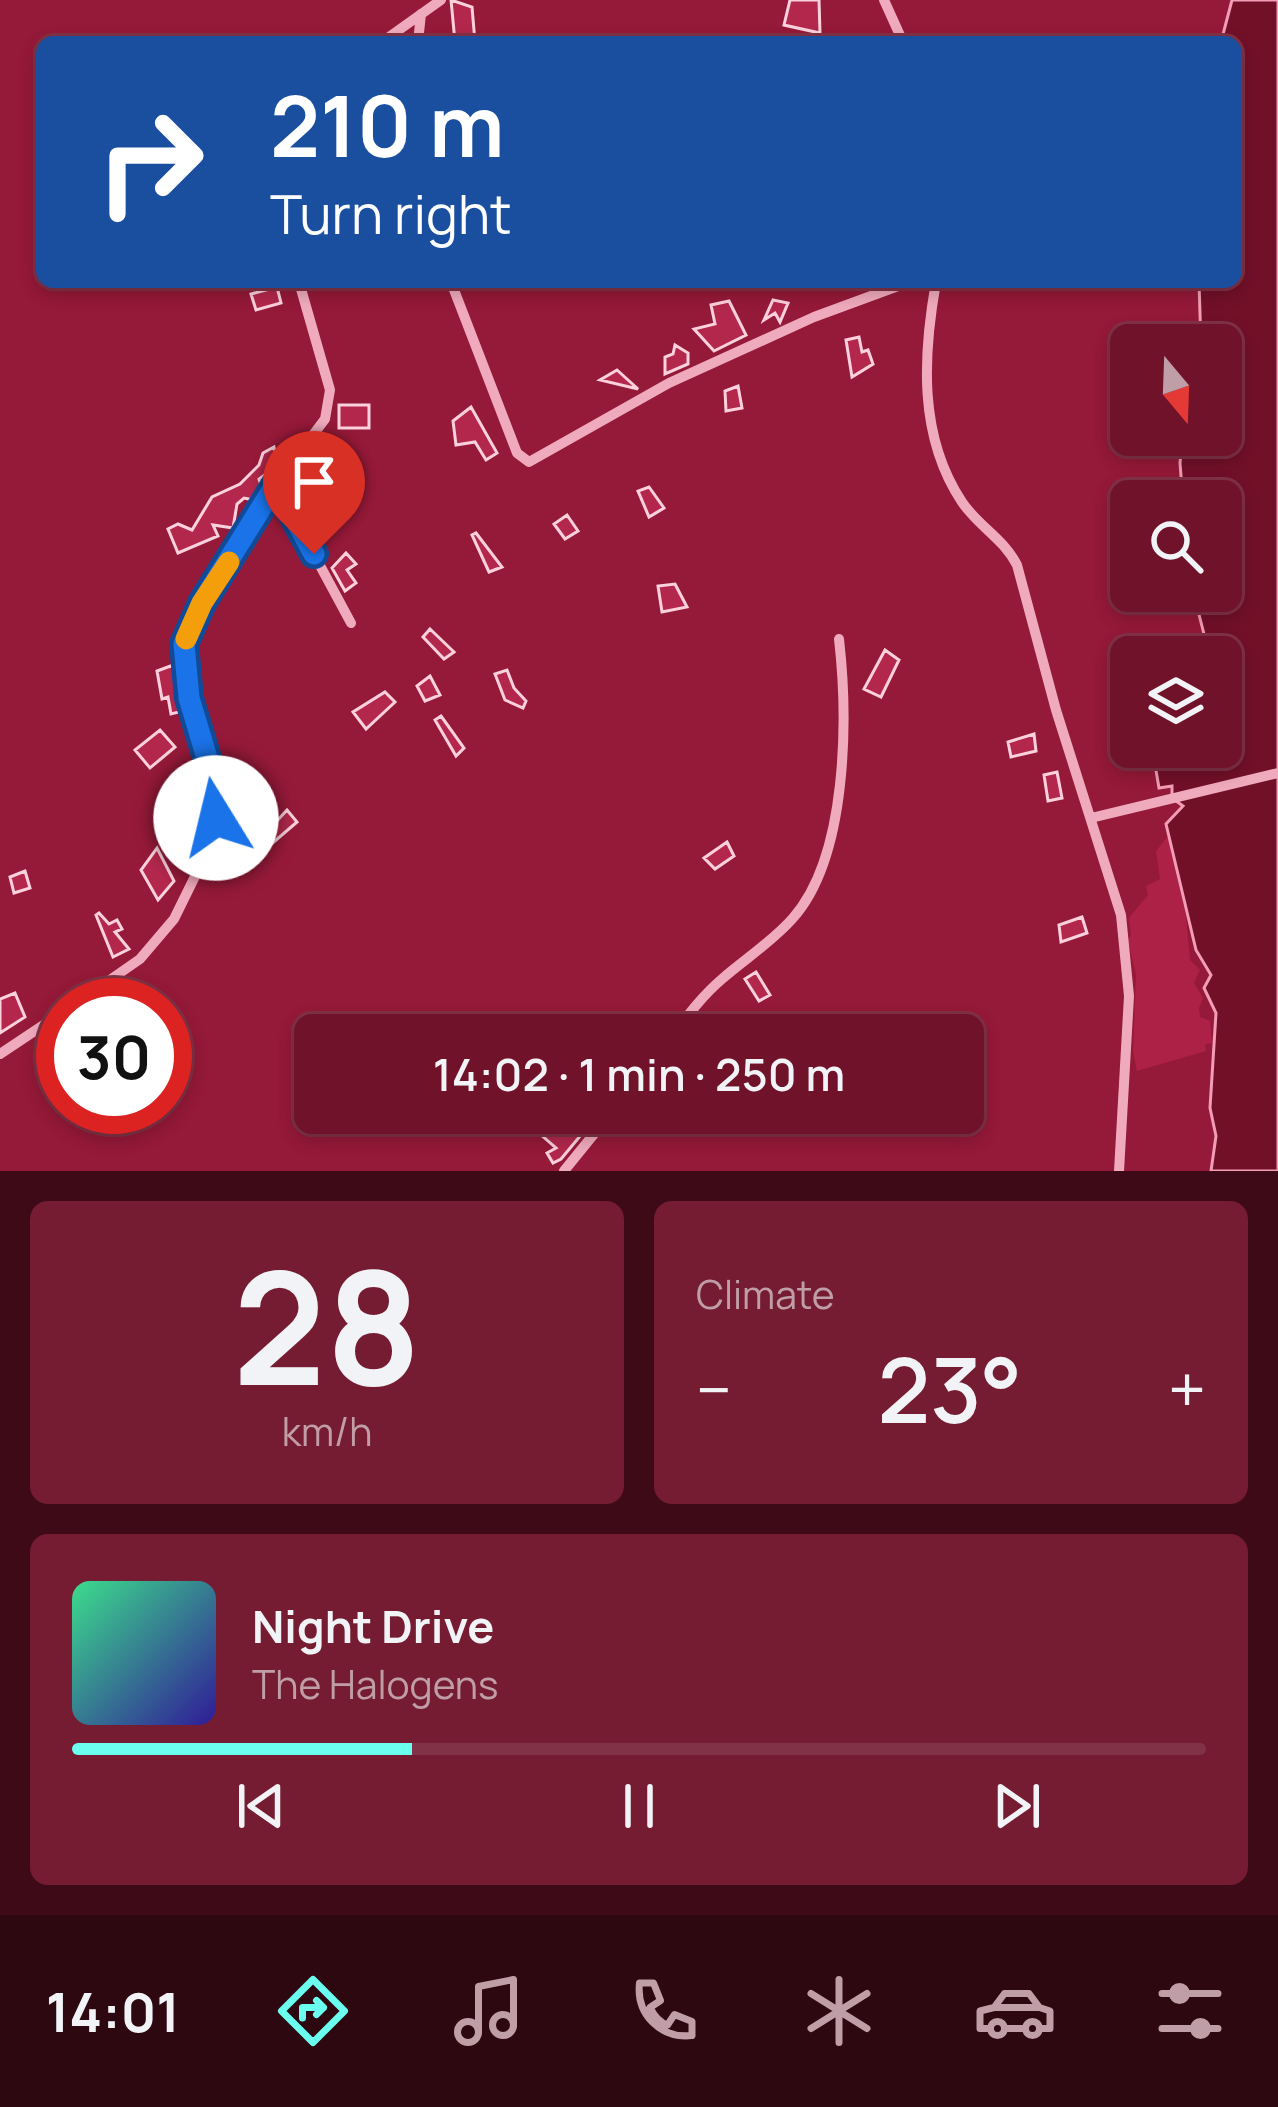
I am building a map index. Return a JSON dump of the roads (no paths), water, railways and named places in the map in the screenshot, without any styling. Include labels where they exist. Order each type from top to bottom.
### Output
[{"type":"street","points":[[390,36],[441,0]]},
{"type":"street","points":[[884,0],[900,36]]},
{"type":"street","points":[[419,36],[421,14]]},
{"type":"street","points":[[113,978],[140,959],[174,919],[210,846],[216,788],[189,698],[184,644],[202,603],[276,484],[308,445],[330,404],[301,288]]},
{"type":"street","points":[[453,288],[517,453],[529,462],[669,383],[814,317],[894,288]]},
{"type":"street","points":[[935,288],[925,373],[939,454],[964,506],[1010,551],[1017,565],[1056,710],[1096,816],[1120,915],[1127,958],[1119,1171]]},
{"type":"street","points":[[276,484],[351,623]]},
{"type":"street","points":[[691,1014],[717,983],[792,920],[826,862],[842,744],[839,639]]},
{"type":"street","points":[[1096,816],[1278,773]]},
{"type":"street","points":[[0,1054],[36,1030]]},
{"type":"street","points":[[564,1171],[594,1134]]}]
